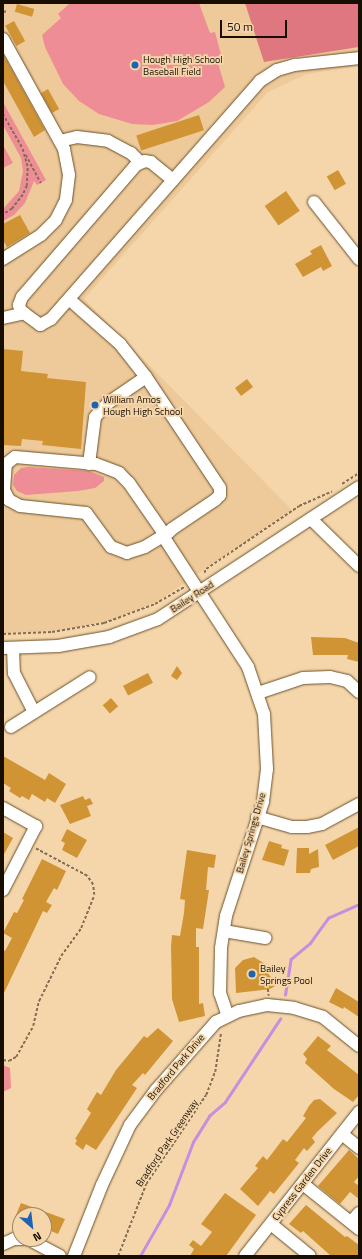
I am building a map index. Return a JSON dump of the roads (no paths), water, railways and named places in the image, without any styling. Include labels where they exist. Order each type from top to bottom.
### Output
[{"type":"street","points":[[3,39],[60,141],[68,160],[69,175],[69,189],[61,212],[41,235],[3,259]]},
{"type":"street","points":[[140,162],[22,297],[19,305],[24,313],[37,324],[44,324],[70,300],[252,89],[269,75],[295,65],[359,58]]},
{"type":"street","points":[[60,141],[77,137],[108,141],[131,153],[140,162],[151,162],[173,180]]},
{"type":"street","points":[[314,202],[359,260]]},
{"type":"street","points":[[70,300],[120,344],[146,377],[220,488],[220,494],[164,535]]},
{"type":"street","points":[[3,318],[24,313]]},
{"type":"street","points":[[89,464],[95,417],[108,403],[146,377]]},
{"type":"street","name":"Bailey Springs Drive","points":[[164,535],[139,550],[121,552],[111,547],[86,513],[22,507],[14,504],[5,494],[6,464],[15,457],[89,464],[108,468],[124,478],[164,535],[248,667],[264,714],[268,748],[263,802],[257,817],[224,931],[220,993],[223,1018]]},
{"type":"street","name":"Bailey Road","points":[[8,648],[58,646],[109,637],[158,619],[359,487]]},
{"type":"street","points":[[311,519],[359,566]]},
{"type":"street","points":[[8,648],[14,673],[34,712]]},
{"type":"street","points":[[11,727],[90,677]]},
{"type":"street","points":[[258,693],[302,678],[330,677],[347,682],[359,692]]},
{"type":"street","points":[[257,817],[292,827],[307,827],[322,824],[359,804]]},
{"type":"street","points":[[3,808],[36,826],[3,890]]},
{"type":"street","points":[[224,931],[265,938]]},
{"type":"street","name":"Bradford Park Drive","points":[[74,1256],[102,1184],[130,1125],[199,1038],[223,1018],[267,1005],[294,1008],[323,1017],[359,1046]]},
{"type":"street","name":"Cypress Garden Drive","points":[[245,1256],[359,1112]]},
{"type":"street","points":[[342,1134],[359,1148]]},
{"type":"street","points":[[303,1184],[355,1226],[359,1212]]},
{"type":"street","points":[[271,1224],[310,1256]]},
{"type":"street","points":[[3,1244],[14,1239],[28,1239],[60,1256]]},
{"type":"waterway","points":[[285,995],[291,959],[310,943],[328,918],[359,904]]},
{"type":"waterway","points":[[140,1256],[169,1205],[193,1142],[209,1116],[225,1102],[280,1019]]},
{"type":"place","name":"Hough High School Baseball Field","points":[[135,65]]},
{"type":"place","name":"William Amos Hough High School","points":[[95,405]]},
{"type":"place","name":"Bailey Springs Pool","points":[[252,974]]}]
